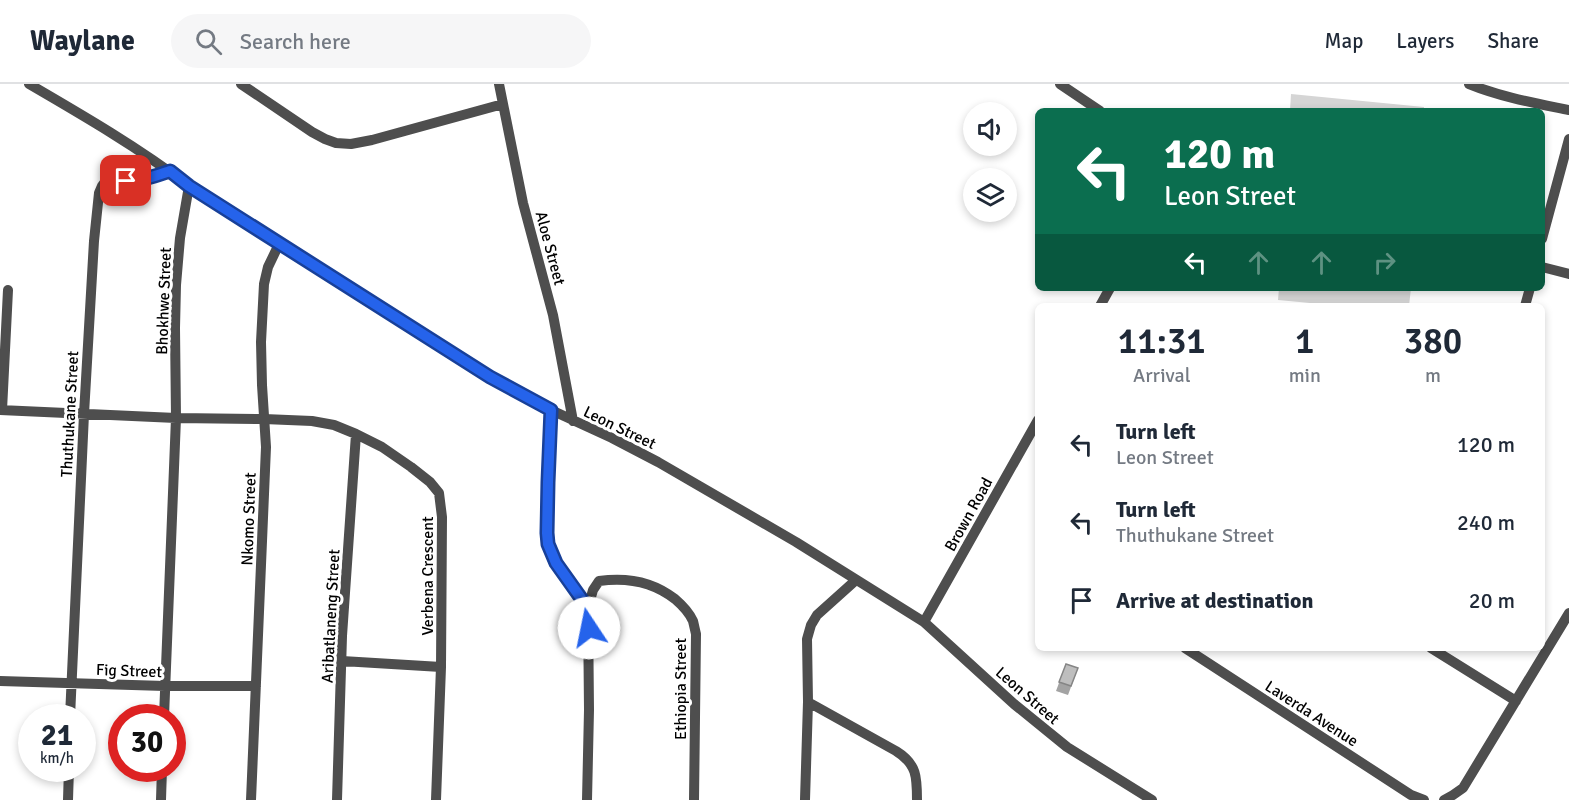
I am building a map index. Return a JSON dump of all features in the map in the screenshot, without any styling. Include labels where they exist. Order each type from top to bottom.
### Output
[{"type":"street","name":"Leon Street","points":[[29,84],[170,171],[189,186],[490,377],[551,410],[658,462],[796,542],[924,622],[1014,704],[1067,747],[1152,800]]},
{"type":"street","points":[[241,84],[312,132],[336,143],[351,144],[372,140],[503,104]]},
{"type":"street","name":"Aloe Street","points":[[499,84],[523,203],[553,315],[573,421]]},
{"type":"street","points":[[1060,84],[1096,108]]},
{"type":"street","points":[[1469,84],[1514,98],[1569,110]]},
{"type":"street","points":[[1545,228],[1569,139]]},
{"type":"street","name":"Thuthukane Street","points":[[70,704],[84,414],[99,194],[105,182],[110,180],[137,181],[170,171]]},
{"type":"street","name":"Bhokhwe Street","points":[[176,418],[176,285],[180,238],[189,186]]},
{"type":"street","name":"Nkomo Street","points":[[251,800],[266,447],[261,352],[264,284],[268,267],[280,242]]},
{"type":"street","points":[[1545,268],[1569,274]]},
{"type":"street","points":[[1,410],[8,290]]},
{"type":"street","name":"Verbena Crescent","points":[[1,410],[176,418],[264,418],[312,421],[334,425],[382,447],[411,466],[435,486],[442,506],[441,667],[436,800]]},
{"type":"street","points":[[551,410],[548,544],[556,563],[588,608]]},
{"type":"street","points":[[164,704],[176,418]]},
{"type":"street","name":"Brown Road","points":[[924,622],[1035,425]]},
{"type":"street","name":"Aribatlaneng Street","points":[[337,800],[342,661],[356,434]]},
{"type":"street","name":"Ethiopia Street","points":[[587,800],[590,710],[588,608],[593,590],[599,581],[613,579],[631,579],[666,592],[684,607],[693,621],[696,634],[694,800]]},
{"type":"street","points":[[805,800],[807,639],[817,615],[856,580]]},
{"type":"street","points":[[1444,800],[1463,788],[1569,613]]},
{"type":"street","name":"Laverda Avenue","points":[[1190,651],[1411,795],[1424,800]]},
{"type":"street","points":[[1436,651],[1516,701]]},
{"type":"street","points":[[342,661],[441,667]]},
{"type":"street","name":"Fig Street","points":[[0,681],[256,686]]},
{"type":"street","points":[[808,702],[903,755],[913,767],[916,775],[917,800]]},
{"type":"street","points":[[68,800],[69,782]]},
{"type":"street","points":[[161,800],[162,782]]},
{"type":"shaded area","points":[[1291,94],[1424,107],[1424,108],[1290,108]]},
{"type":"shaded area","points":[[1279,291],[1411,291],[1409,303],[1310,303],[1278,300]]},
{"type":"building","points":[[1066,664],[1078,668],[1071,686],[1059,682]]},
{"type":"route","points":[[126,181],[148,179],[170,171],[189,186],[490,377],[551,410],[548,544],[556,563],[588,608],[589,628]]}]
